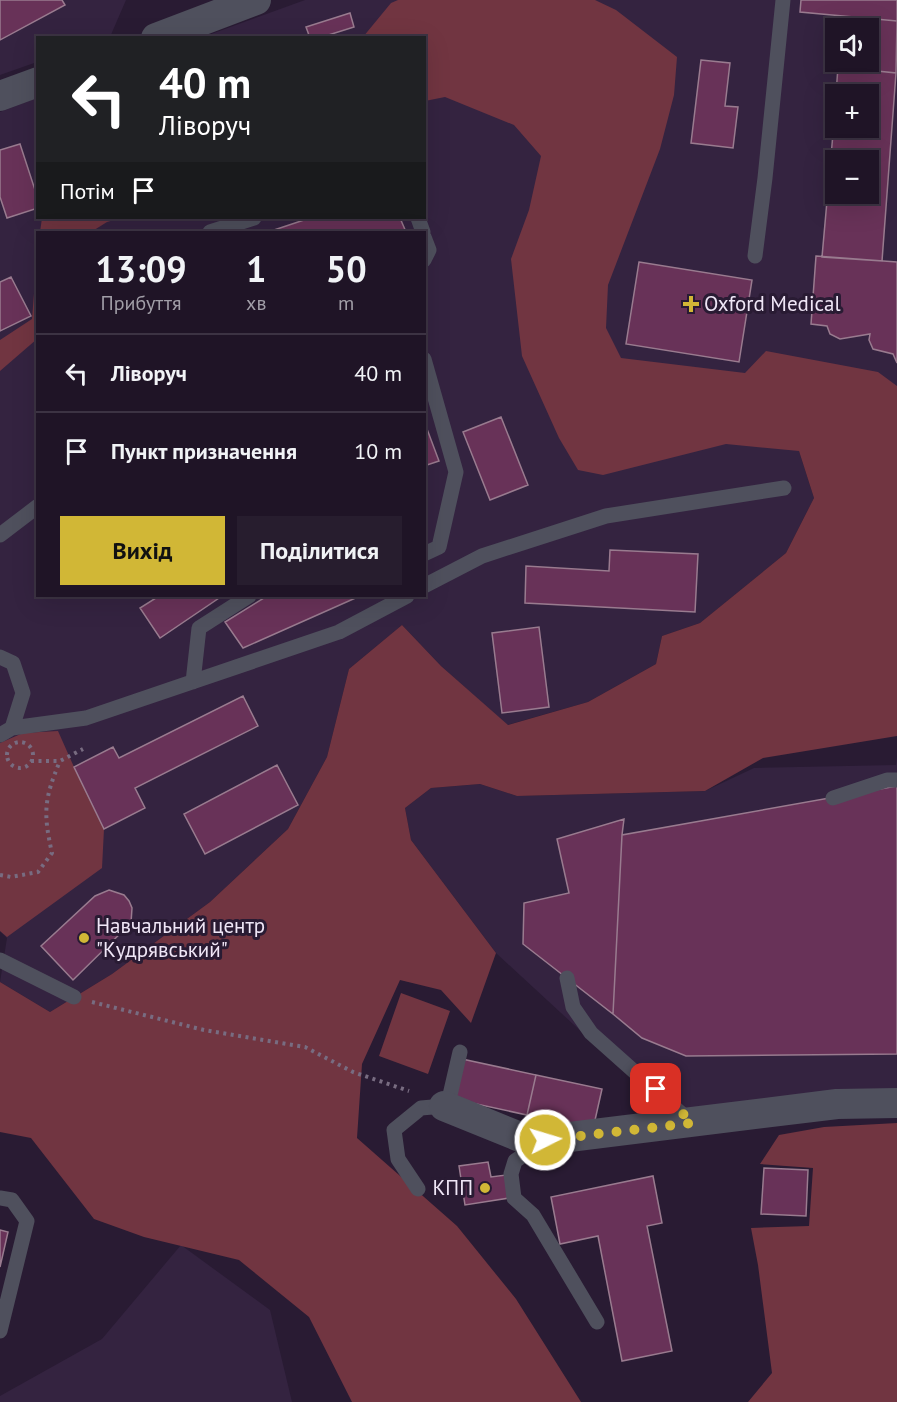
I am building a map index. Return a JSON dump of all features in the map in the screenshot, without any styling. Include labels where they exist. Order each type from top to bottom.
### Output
[{"type":"street","points":[[161,36],[256,0]]},
{"type":"street","points":[[0,96],[36,83]]},
{"type":"street","points":[[446,1107],[520,1137],[545,1140],[837,1104],[897,1103]]},
{"type":"lane","points":[[755,256],[783,0]]},
{"type":"lane","points":[[213,231],[251,219]]},
{"type":"lane","points":[[426,241],[429,250],[426,256]]},
{"type":"lane","points":[[426,366],[456,472],[439,547],[426,553]]},
{"type":"lane","points":[[426,585],[482,556],[606,516],[784,488]]},
{"type":"lane","points":[[0,535],[36,508]]},
{"type":"lane","points":[[193,681],[199,628],[247,597]]},
{"type":"lane","points":[[6,732],[86,718],[339,632],[405,597]]},
{"type":"lane","points":[[0,657],[13,663],[23,693],[6,732]]},
{"type":"lane","points":[[833,798],[887,780],[897,780]]},
{"type":"lane","points":[[0,960],[74,997]]},
{"type":"lane","points":[[567,978],[573,1007],[591,1033],[693,1123]]},
{"type":"lane","points":[[418,1189],[398,1159],[394,1130],[421,1108],[446,1107],[460,1052]]},
{"type":"lane","points":[[545,1140],[515,1161],[511,1174],[514,1198],[533,1215],[597,1322]]},
{"type":"lane","points":[[0,1198],[12,1200],[27,1221],[0,1331]]},
{"type":"path","points":[[32,761],[31,748],[24,742],[15,743],[8,749],[8,761],[14,767],[22,768],[32,761],[60,761],[83,749]]},
{"type":"path","points":[[0,875],[11,877],[38,872],[52,853],[46,827],[45,805],[60,761]]},
{"type":"path","points":[[74,997],[204,1030],[305,1047],[353,1072],[399,1087]]},
{"type":"shaded area","points":[[0,0],[126,0],[110,36],[36,36],[36,62],[0,75]]},
{"type":"shaded area","points":[[305,0],[897,0],[897,414],[799,451],[814,498],[786,553],[700,623],[662,636],[656,664],[588,702],[507,725],[441,666],[402,625],[349,669],[327,757],[288,829],[210,902],[112,974],[50,1012],[0,982],[7,938],[0,931],[0,112],[36,98],[36,219],[426,219],[426,36],[206,36]]},
{"type":"shaded area","points":[[398,0],[595,0],[616,10],[677,57],[674,95],[660,149],[608,285],[606,328],[621,358],[745,373],[766,351],[878,372],[897,386],[897,736],[763,758],[705,791],[517,796],[480,784],[431,788],[405,808],[411,840],[496,953],[471,1023],[441,990],[400,980],[362,1064],[357,1138],[457,1226],[516,1299],[581,1402],[352,1402],[309,1317],[239,1260],[144,1237],[94,1219],[31,1138],[0,1132],[0,982],[50,1012],[112,974],[210,902],[288,829],[327,757],[349,669],[402,625],[441,666],[508,725],[588,702],[656,664],[662,636],[700,623],[786,553],[814,498],[799,451],[726,444],[603,475],[578,470],[559,438],[522,356],[511,259],[529,210],[541,156],[514,125],[445,97],[426,101],[426,36],[364,36],[391,3]]},
{"type":"shaded area","points":[[42,219],[118,219],[107,222],[93,231],[40,231]]},
{"type":"shaded area","points":[[36,268],[36,340],[0,371],[0,340],[32,319]]},
{"type":"shaded area","points":[[58,731],[104,829],[102,868],[7,937],[0,931],[0,743],[23,733]]},
{"type":"shaded area","points":[[897,756],[897,1098],[676,1119],[496,953],[411,840],[405,808],[431,788],[480,784],[517,796],[705,791],[754,768],[896,765]]},
{"type":"shaded area","points":[[401,993],[450,1011],[428,1074],[379,1056]]},
{"type":"shaded area","points":[[897,1123],[897,1402],[748,1402],[772,1373],[751,1228],[809,1226],[813,1168],[760,1164],[779,1135],[824,1127]]},
{"type":"shaded area","points":[[181,1245],[270,1310],[292,1402],[0,1402],[0,1396],[102,1339]]},
{"type":"building","points":[[0,0],[62,0],[65,5],[0,40]]},
{"type":"building","points":[[801,0],[897,0],[897,21],[800,12]]},
{"type":"building","points":[[350,13],[354,27],[325,36],[309,36],[306,27]]},
{"type":"building","points":[[879,19],[897,21],[896,73],[879,71]]},
{"type":"building","points":[[701,60],[730,63],[725,106],[738,107],[733,148],[691,143]]},
{"type":"building","points":[[838,72],[896,73],[882,261],[822,257],[827,204],[879,204],[879,150],[832,150],[833,138],[879,138],[879,84],[837,84]]},
{"type":"building","points":[[20,144],[36,193],[36,209],[7,218],[0,197],[0,150]]},
{"type":"building","points":[[307,219],[400,219],[406,231],[271,231]]},
{"type":"building","points":[[816,256],[897,262],[897,363],[893,354],[873,349],[869,340],[870,334],[840,339],[830,334],[827,326],[811,324]]},
{"type":"building","points":[[639,262],[752,280],[739,362],[626,344]]},
{"type":"building","points":[[11,277],[31,316],[0,331],[0,282]]},
{"type":"building","points":[[501,417],[528,485],[490,500],[463,432]]},
{"type":"building","points":[[426,426],[439,461],[426,465]]},
{"type":"building","points":[[610,550],[698,554],[695,612],[525,603],[526,566],[609,571]]},
{"type":"building","points":[[157,597],[221,597],[160,638],[140,608]]},
{"type":"building","points":[[265,597],[358,597],[243,648],[225,622]]},
{"type":"building","points":[[539,627],[549,707],[502,713],[492,633]]},
{"type":"building","points":[[243,696],[258,726],[135,788],[145,808],[104,829],[74,767],[113,747],[119,758]]},
{"type":"building","points":[[277,765],[298,805],[205,854],[184,814]]},
{"type":"building","points":[[897,786],[897,1054],[686,1056],[642,1038],[613,1014],[622,835]]},
{"type":"building","points":[[624,819],[613,1014],[523,944],[524,903],[569,893],[557,839]]},
{"type":"building","name":"Навчальний центр \"Кудрявський\"","points":[[109,890],[124,895],[129,901],[132,908],[131,923],[73,980],[41,946],[95,896]]},
{"type":"building","points":[[462,1059],[536,1075],[527,1115],[453,1099]]},
{"type":"building","points":[[536,1075],[602,1089],[593,1129],[527,1115]]},
{"type":"building","name":"КПП","points":[[488,1162],[491,1177],[506,1175],[509,1198],[465,1205],[459,1166]]},
{"type":"building","points":[[764,1168],[808,1170],[806,1216],[761,1214]]},
{"type":"building","points":[[653,1176],[662,1223],[647,1226],[672,1351],[622,1361],[598,1236],[560,1244],[551,1197]]},
{"type":"building","points":[[0,1230],[8,1232],[0,1267]]},
{"type":"place","name":"Oxford Medical","points":[[691,304]]},
{"type":"place","name":"Навчальний центр \"Кудрявський\"","points":[[84,938]]},
{"type":"place","name":"КПП","points":[[485,1188]]},
{"type":"route","points":[[545,1140],[693,1123],[656,1089]]}]
